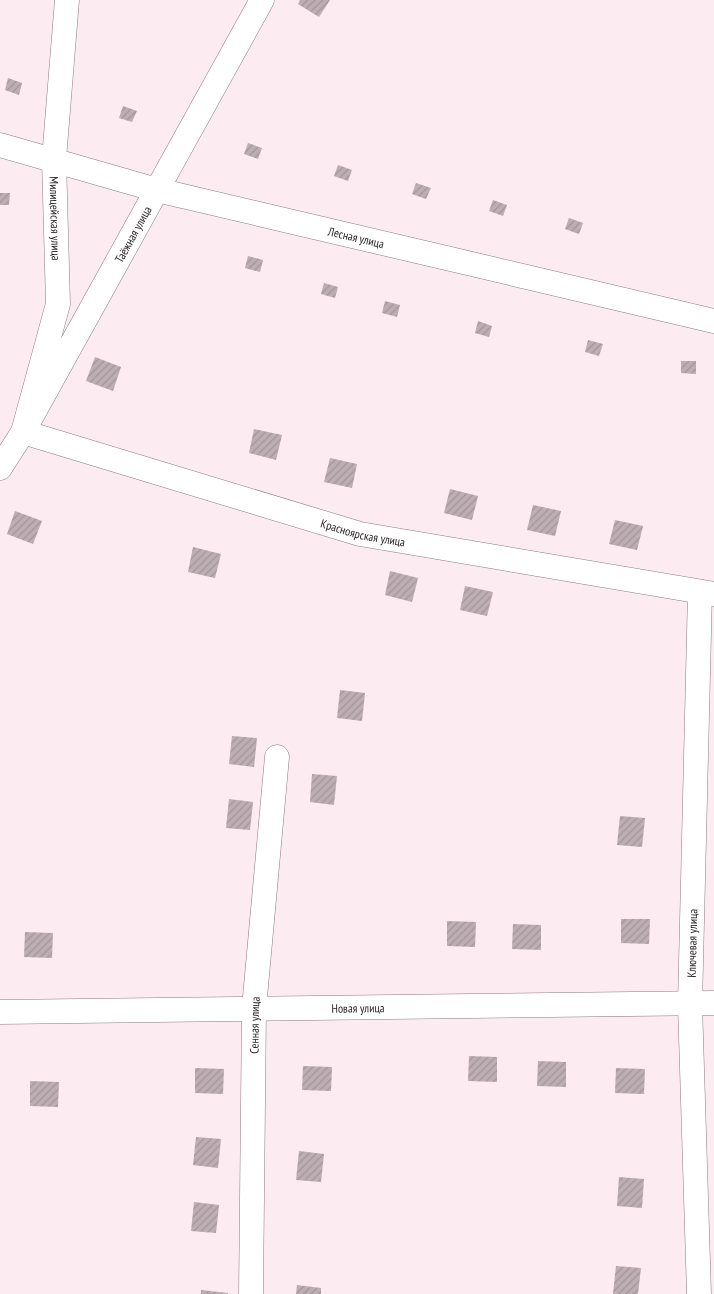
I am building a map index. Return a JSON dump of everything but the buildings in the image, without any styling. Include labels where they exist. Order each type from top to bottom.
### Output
[{"type":"street","name":"Милицейская улица","points":[[23,432],[58,304],[54,159],[67,0]]},
{"type":"street","name":"Таёжная улица","points":[[0,468],[23,432],[262,0]]},
{"type":"street","name":"Лесная улица","points":[[0,145],[157,190],[714,321]]},
{"type":"street","name":"Красноярская улица","points":[[23,432],[360,534],[707,593]]},
{"type":"street","name":"Ключевая улица","points":[[699,1294],[690,1004],[707,593]]},
{"type":"street","name":"Сенная улица","points":[[251,1294],[254,1008],[277,757]]},
{"type":"street","name":"Новая улица","points":[[0,1012],[714,1003]]}]
